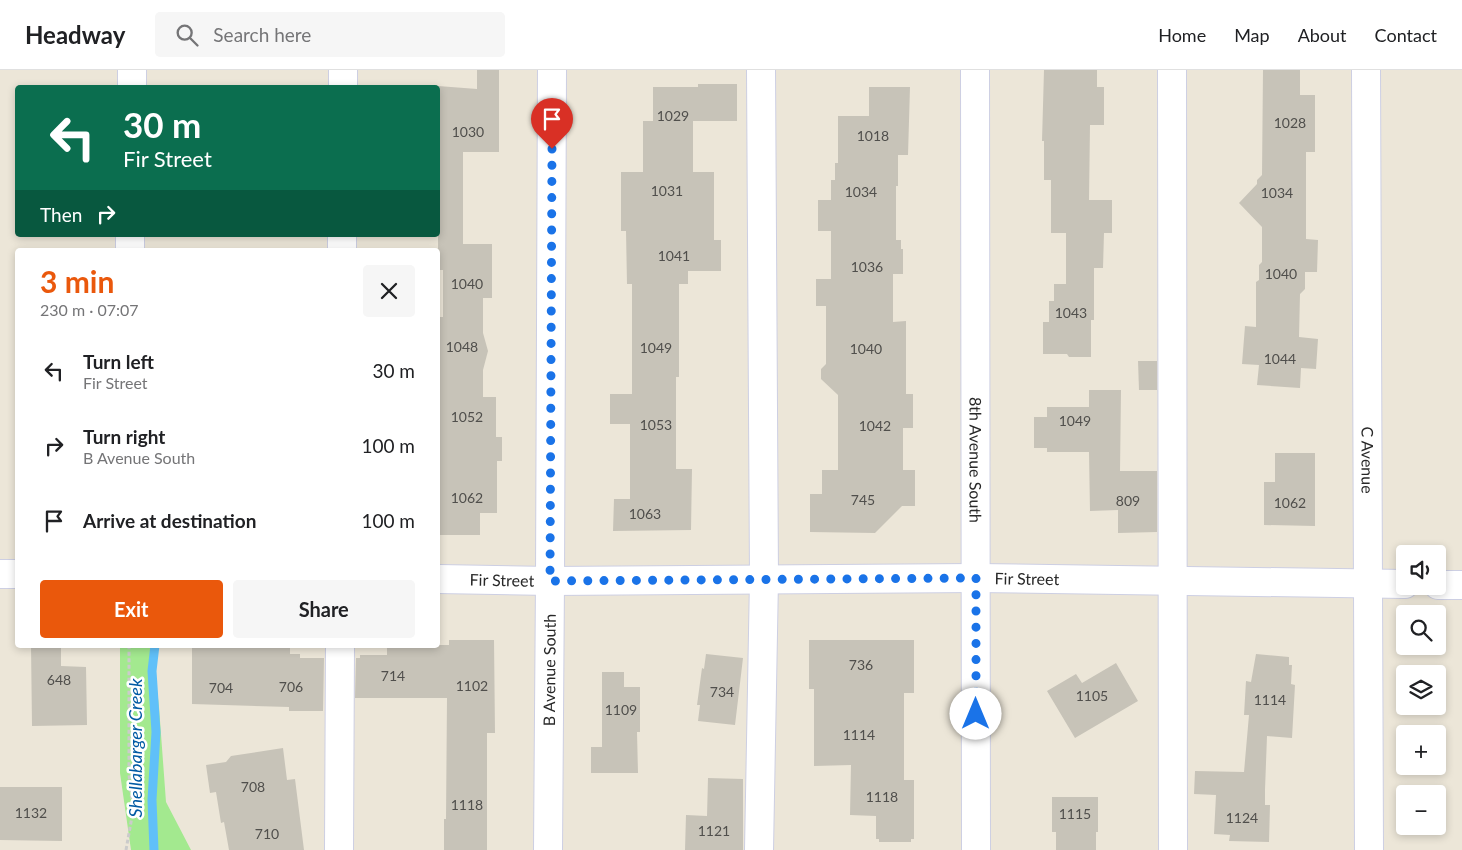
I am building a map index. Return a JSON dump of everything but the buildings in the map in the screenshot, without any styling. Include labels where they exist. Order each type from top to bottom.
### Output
[{"type":"street","points":[[132,70],[132,85]]},
{"type":"street","points":[[343,70],[343,85]]},
{"type":"street","name":"B Avenue South","points":[[548,850],[552,70]]},
{"type":"street","points":[[759,850],[764,579],[761,70]]},
{"type":"street","name":"8th Avenue South","points":[[975,70],[976,850]]},
{"type":"street","points":[[1172,70],[1173,850]]},
{"type":"street","name":"C Avenue","points":[[1366,70],[1369,850]]},
{"type":"street","points":[[0,574],[15,574]]},
{"type":"street","name":"Fir Street","points":[[440,579],[550,581],[976,578],[1396,584]]},
{"type":"street","points":[[1446,585],[1462,585]]},
{"type":"street","points":[[339,850],[340,648]]},
{"type":"path","points":[[126,850],[133,811],[129,775],[129,648]]},
{"type":"green space","points":[[120,648],[152,648],[166,802],[191,850],[131,850],[120,773]]},
{"type":"waterway","name":"Shellabarger Creek","points":[[154,850],[152,800],[156,732],[152,671],[155,648]]},
{"type":"route","points":[[552,149],[550,581],[976,578],[976,714]]}]
